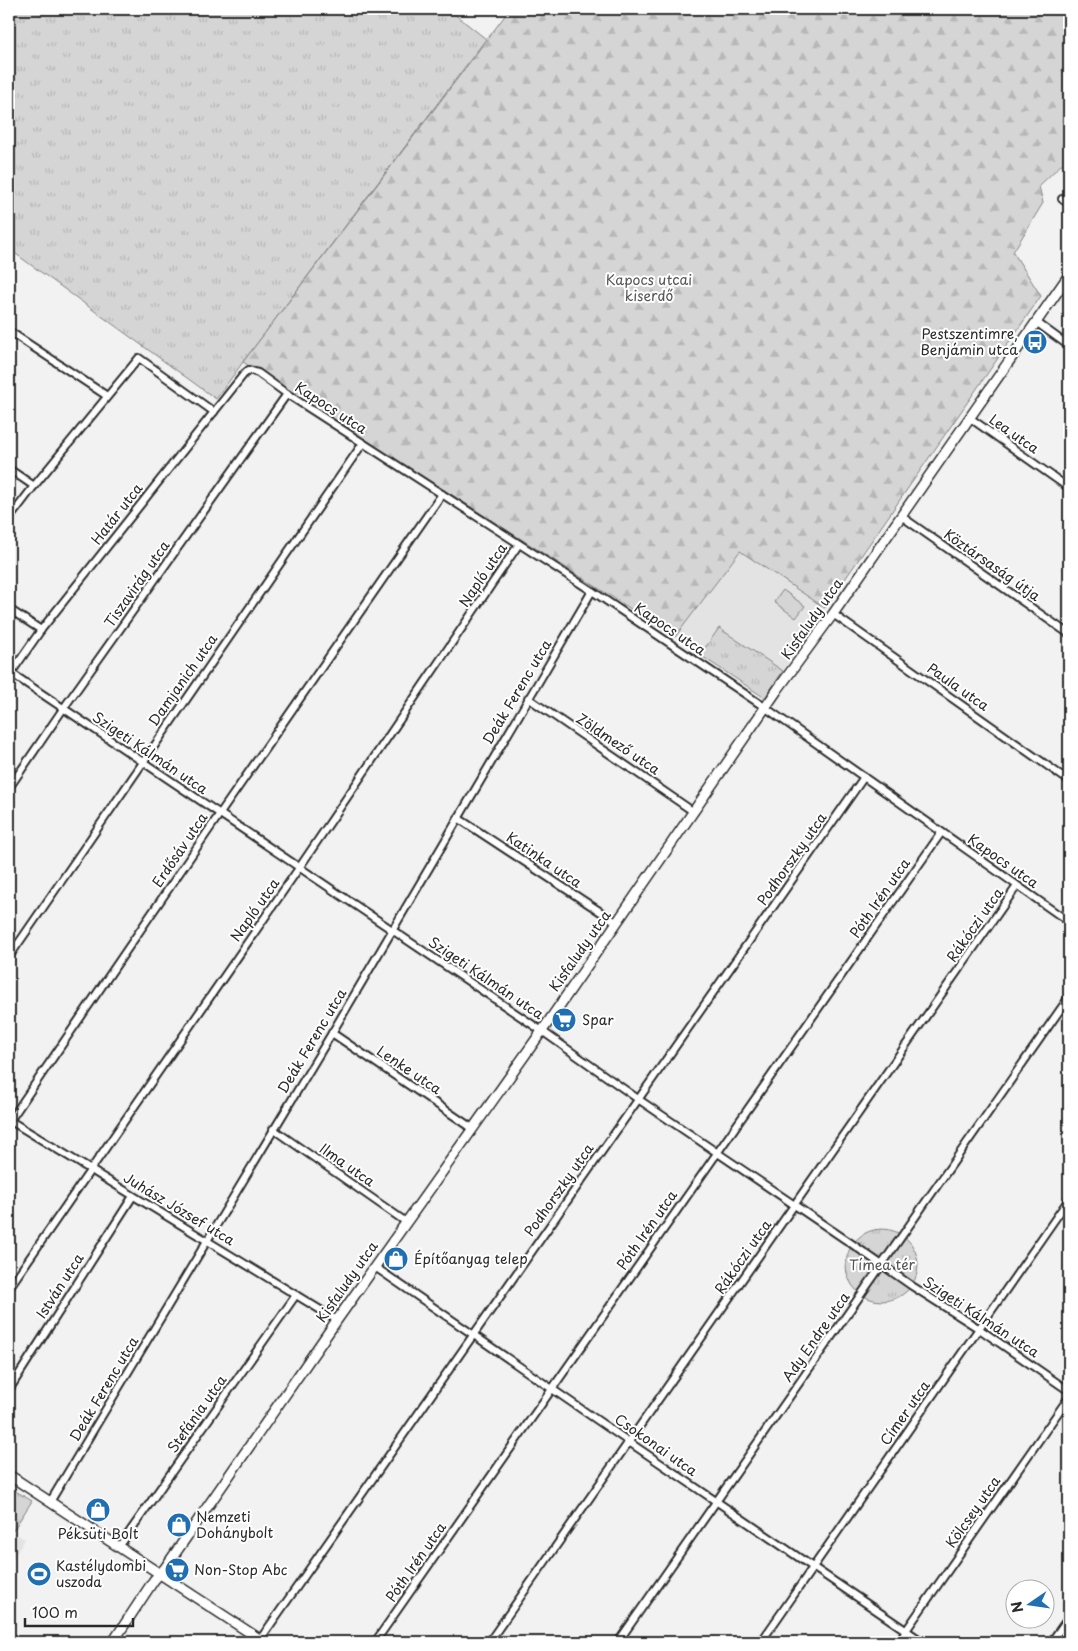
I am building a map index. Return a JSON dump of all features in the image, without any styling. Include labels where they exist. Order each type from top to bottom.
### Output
[{"type":"street","points":[[1062,199],[1069,204]]},
{"type":"street","name":"Kisfaludy utca","points":[[112,1642],[1069,275]]},
{"type":"street","points":[[1036,322],[1069,346]]},
{"type":"street","points":[[9,331],[107,396]]},
{"type":"street","points":[[9,519],[139,358],[214,412]]},
{"type":"street","name":"Kapocs utca","points":[[249,370],[258,373],[286,394],[592,591],[766,708],[1069,922]]},
{"type":"street","name":"Határ utca","points":[[10,675],[41,630],[249,370]]},
{"type":"street","name":"Tiszavirág utca","points":[[9,788],[286,394]]},
{"type":"street","name":"Lea utca","points":[[970,418],[1069,488]]},
{"type":"street","name":"Damjanich utca","points":[[9,957],[363,443]]},
{"type":"street","points":[[9,470],[34,486]]},
{"type":"street","name":"Erdősáv utca","points":[[9,1121],[442,494]]},
{"type":"street","name":"Köztársaság útja","points":[[901,516],[1069,634]]},
{"type":"street","name":"Napló utca","points":[[9,1288],[299,868],[519,544]]},
{"type":"street","name":"Deák Ferenc utca","points":[[50,1502],[332,1033],[592,591]]},
{"type":"street","points":[[9,609],[41,630]]},
{"type":"street","name":"Paula utca","points":[[833,614],[1069,781]]},
{"type":"street","name":"Szigeti Kálmán utca","points":[[10,675],[542,1030],[638,1099],[1069,1391]]},
{"type":"street","name":"Zöldmező utca","points":[[528,698],[694,812]]},
{"type":"street","name":"Podhorszky utca","points":[[261,1641],[864,777]]},
{"type":"street","name":"Katinka utca","points":[[458,818],[616,922]]},
{"type":"street","name":"Póth Irén utca","points":[[375,1642],[941,833]]},
{"type":"street","name":"Rákóczi utca","points":[[489,1642],[1017,886]]},
{"type":"street","name":"Ady Endre utca","points":[[618,1642],[1069,998]]},
{"type":"street","name":"Lenke utca","points":[[332,1033],[472,1128]]},
{"type":"street","name":"Juhász József utca","points":[[9,1121],[337,1320]]},
{"type":"street","name":"Ilma utca","points":[[274,1129],[406,1222]]},
{"type":"street","name":"István utca","points":[[9,1390],[133,1196]]},
{"type":"street","name":"Címer utca","points":[[761,1642],[1069,1199]]},
{"type":"street","name":"Csokonai utca","points":[[375,1267],[923,1642]]},
{"type":"street","name":"Stefánia utca","points":[[120,1547],[296,1295]]},
{"type":"street","name":"Kölcsey utca","points":[[898,1642],[1069,1397]]},
{"type":"street","points":[[9,1475],[261,1641]]},
{"type":"street","points":[[1052,1642],[1069,1617]]},
{"type":"shaded area","points":[[740,551],[825,608],[765,698],[675,637]]},
{"type":"shaded area","points":[[9,1530],[25,1539],[9,1566]]},
{"type":"green space","points":[[9,9],[448,9],[486,39],[216,399],[9,249]]},
{"type":"green space","name":"Kapocs utcai kiserdő","points":[[510,9],[1069,9],[1069,157],[1039,186],[1043,203],[1013,252],[1041,296],[825,608],[740,551],[675,637],[243,362]]},
{"type":"green space","points":[[783,590],[805,606],[796,618],[774,602]]},
{"type":"green space","points":[[719,628],[783,671],[765,698],[700,655]]},
{"type":"green space","name":"Tímea tér","points":[[889,1229],[908,1239],[916,1251],[918,1265],[916,1279],[908,1291],[896,1299],[875,1301],[856,1291],[848,1279],[846,1258],[856,1239],[868,1231]]},
{"type":"green space","points":[[9,1487],[32,1501],[12,1532],[9,1530]]},
{"type":"place","name":"Pestszentimre, Benjámin utca","points":[[1035,342]]},
{"type":"place","name":"Spar","points":[[564,1020]]},
{"type":"place","name":"Építőanyag telep","points":[[396,1259]]},
{"type":"place","name":"Péksüti Bolt","points":[[98,1510]]},
{"type":"place","name":"Nemzeti Dohánybolt","points":[[179,1525]]},
{"type":"place","name":"Non-Stop Abc","points":[[177,1570]]},
{"type":"place","name":"Kastélydombi uszoda","points":[[39,1574]]}]
